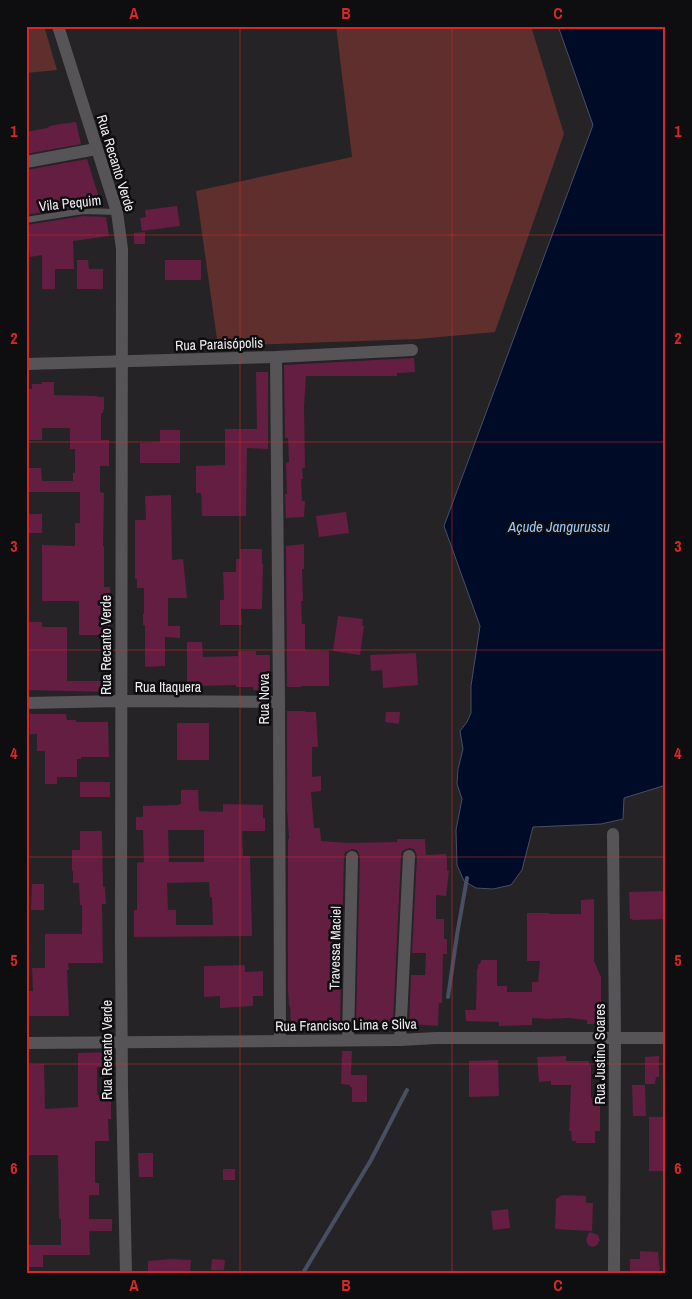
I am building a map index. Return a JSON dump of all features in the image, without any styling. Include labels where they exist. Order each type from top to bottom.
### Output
[{"type":"street","name":"Rua Recanto Verde","points":[[58,26],[117,212],[122,249],[122,1043],[126,1273]]},
{"type":"street","points":[[26,162],[96,149]]},
{"type":"street","name":"Rua Paraisópolis","points":[[26,364],[276,357],[412,350]]},
{"type":"street","name":"Rua Nova","points":[[276,357],[280,1041]]},
{"type":"street","name":"Rua Itaquera","points":[[26,702],[279,702]]},
{"type":"street","name":"Rua Justino Soares","points":[[613,834],[615,1038],[614,1273]]},
{"type":"street","points":[[400,1040],[409,856]]},
{"type":"street","name":"Travessa Maciel","points":[[348,1040],[352,858]]},
{"type":"street","name":"Rua Francisco Lima e Silva","points":[[26,1043],[400,1040],[436,1038],[666,1038]]},
{"type":"lane","name":"Vila Pequim","points":[[26,220],[83,211],[117,212]]},
{"type":"shaded area","points":[[26,26],[44,26],[57,70],[26,73]]},
{"type":"shaded area","points":[[336,26],[531,26],[564,134],[495,332],[418,339],[218,346],[196,191],[352,157]]},
{"type":"water","name":"Açude Jangurussu","points":[[558,26],[666,26],[666,785],[624,798],[623,819],[601,824],[533,827],[522,870],[511,885],[493,889],[476,888],[464,881],[457,865],[456,830],[462,799],[457,784],[458,769],[463,749],[460,731],[471,713],[471,686],[480,626],[444,526],[593,125]]},
{"type":"building","points":[[76,122],[81,144],[26,154],[26,132]]},
{"type":"building","points":[[87,159],[102,207],[82,206],[26,215],[26,170]]},
{"type":"building","points":[[177,206],[180,226],[142,231],[140,218],[146,217],[145,210]]},
{"type":"building","points":[[83,216],[106,217],[109,236],[73,241],[74,269],[55,269],[55,289],[42,289],[42,255],[30,257],[29,246],[26,246],[26,225]]},
{"type":"building","points":[[145,232],[145,244],[134,244],[134,233]]},
{"type":"building","points":[[77,260],[88,260],[89,269],[103,269],[103,289],[77,289]]},
{"type":"building","points":[[165,260],[201,260],[201,280],[165,280]]},
{"type":"building","points":[[414,358],[415,372],[397,373],[397,376],[306,376],[304,407],[305,468],[302,468],[303,479],[301,479],[302,501],[305,501],[304,517],[286,518],[286,463],[289,462],[288,438],[285,438],[284,365]]},
{"type":"building","points":[[256,372],[268,372],[268,449],[247,448],[246,516],[202,516],[201,493],[196,493],[196,466],[225,465],[225,429],[257,429]]},
{"type":"building","points":[[42,382],[54,382],[54,395],[104,397],[104,410],[101,413],[101,440],[109,440],[109,466],[100,466],[100,492],[104,493],[104,587],[110,587],[110,632],[107,632],[107,635],[79,635],[79,601],[42,601],[42,545],[75,546],[75,523],[80,523],[80,492],[26,492],[26,468],[41,468],[42,481],[73,481],[73,473],[75,473],[75,449],[70,449],[70,428],[42,428],[42,440],[27,440],[27,389],[32,389],[32,384],[42,384]]},
{"type":"building","points":[[160,430],[180,430],[180,463],[140,463],[140,443],[160,442]]},
{"type":"building","points":[[171,495],[172,560],[183,559],[187,598],[168,598],[168,626],[180,626],[180,638],[165,637],[165,666],[145,667],[144,588],[137,588],[137,579],[135,579],[135,520],[146,520],[145,496]]},
{"type":"building","points":[[346,512],[349,533],[319,537],[316,516]]},
{"type":"building","points":[[26,514],[42,514],[42,533],[26,533]]},
{"type":"building","points":[[304,544],[304,569],[302,569],[303,601],[301,601],[302,624],[305,624],[305,650],[329,651],[329,686],[287,687],[286,546]]},
{"type":"building","points":[[240,549],[262,549],[262,609],[241,609],[242,625],[220,625],[220,600],[224,600],[223,572],[236,572],[236,559],[240,559]]},
{"type":"building","points":[[338,616],[363,619],[362,625],[364,626],[360,655],[333,651]]},
{"type":"building","points":[[28,622],[42,622],[42,627],[67,627],[67,681],[111,681],[111,692],[26,690]]},
{"type":"building","points":[[187,642],[202,642],[203,657],[238,656],[238,651],[256,651],[256,655],[270,655],[270,690],[253,690],[253,687],[236,687],[236,685],[202,686],[202,689],[187,689]]},
{"type":"building","points":[[416,653],[418,685],[383,688],[382,670],[371,671],[370,655]]},
{"type":"building","points":[[287,711],[316,712],[318,747],[312,747],[312,777],[321,776],[321,791],[311,792],[314,828],[320,828],[321,841],[349,843],[397,842],[397,839],[425,839],[426,855],[446,854],[447,871],[449,871],[446,896],[436,895],[436,919],[444,919],[444,939],[447,939],[447,954],[443,954],[442,1003],[439,1003],[438,1026],[409,1024],[411,975],[425,975],[426,953],[412,953],[417,856],[414,849],[409,848],[402,851],[401,856],[393,1024],[356,1023],[360,857],[357,850],[352,849],[345,852],[344,857],[340,1024],[314,1026],[314,1023],[291,1024],[288,990],[289,839]]},
{"type":"building","points":[[386,712],[400,712],[399,724],[385,722]]},
{"type":"building","points":[[30,714],[66,714],[67,720],[76,720],[76,722],[108,722],[109,757],[81,757],[81,759],[77,759],[77,777],[57,777],[57,784],[45,784],[45,751],[37,751],[37,734],[30,734]]},
{"type":"building","points":[[177,723],[209,723],[209,760],[177,760]]},
{"type":"building","points":[[80,782],[110,782],[110,797],[80,797]]},
{"type":"building","points":[[181,790],[198,790],[199,811],[223,812],[223,804],[263,805],[265,831],[242,831],[243,856],[250,856],[252,936],[134,937],[134,910],[137,910],[137,863],[144,862],[143,830],[136,830],[136,817],[143,817],[143,806],[181,804]],"holes":[[[168,830],[204,830],[204,862],[169,862]],[[209,882],[210,897],[212,897],[213,925],[176,925],[176,910],[168,910],[167,883]]]},
{"type":"building","points":[[80,831],[102,831],[103,887],[105,887],[106,904],[102,904],[103,963],[68,963],[69,1016],[26,1016],[26,991],[33,991],[32,968],[45,968],[45,934],[82,934],[82,905],[80,905],[79,883],[73,883],[72,871],[72,850],[80,850]]},
{"type":"building","points":[[32,884],[44,884],[44,910],[31,910]]},
{"type":"building","points":[[664,891],[665,919],[630,919],[629,892]]},
{"type":"building","points":[[594,899],[594,961],[601,977],[601,1024],[587,1024],[587,1020],[569,1018],[532,1018],[532,1025],[499,1026],[499,1022],[466,1021],[465,1010],[476,1010],[477,969],[481,960],[497,960],[497,986],[507,986],[507,992],[532,992],[532,982],[538,982],[540,961],[527,961],[527,913],[581,914],[581,900]]},
{"type":"building","points":[[245,965],[245,972],[263,971],[263,996],[253,996],[253,1006],[220,1008],[220,996],[204,997],[204,966]]},
{"type":"building","points":[[342,1051],[352,1051],[351,1075],[367,1075],[367,1102],[352,1102],[352,1087],[341,1084]]},
{"type":"building","points":[[111,1052],[111,1067],[97,1067],[97,1095],[111,1094],[111,1119],[108,1119],[109,1141],[95,1141],[95,1183],[99,1183],[99,1195],[89,1195],[89,1219],[112,1219],[112,1231],[89,1231],[90,1255],[43,1255],[43,1267],[26,1267],[26,1245],[61,1245],[61,1219],[59,1219],[58,1155],[26,1155],[26,1065],[44,1064],[45,1109],[78,1107],[78,1053]]},
{"type":"building","points":[[566,1056],[566,1061],[589,1061],[589,1065],[591,1065],[591,1098],[600,1098],[600,1131],[595,1131],[595,1143],[576,1143],[576,1141],[572,1141],[571,1131],[569,1131],[571,1085],[551,1085],[551,1081],[539,1082],[537,1057]]},
{"type":"building","points":[[659,1056],[659,1077],[656,1077],[655,1084],[645,1084],[645,1057]]},
{"type":"building","points":[[498,1060],[499,1096],[469,1097],[469,1061]]},
{"type":"building","points":[[632,1085],[645,1085],[646,1116],[633,1116]]},
{"type":"building","points":[[649,1117],[666,1117],[666,1171],[649,1171]]},
{"type":"building","points":[[138,1153],[153,1153],[153,1177],[139,1177]]},
{"type":"building","points":[[223,1169],[235,1169],[235,1180],[223,1180]]},
{"type":"building","points":[[562,1195],[586,1196],[586,1203],[593,1203],[592,1231],[555,1229],[556,1199]]},
{"type":"building","points":[[508,1209],[510,1228],[493,1230],[491,1211]]},
{"type":"building","points":[[589,1232],[598,1235],[600,1240],[593,1247],[588,1245],[586,1240]]},
{"type":"building","points":[[640,1251],[658,1252],[660,1273],[630,1273],[630,1259],[640,1259]]},
{"type":"building","points":[[212,1259],[225,1260],[224,1270],[211,1270]]},
{"type":"building","points":[[191,1260],[190,1273],[148,1273],[148,1261]]},
{"type":"waterway","points":[[448,997],[467,878]]},
{"type":"waterway","points":[[303,1273],[371,1160],[407,1090]]}]
